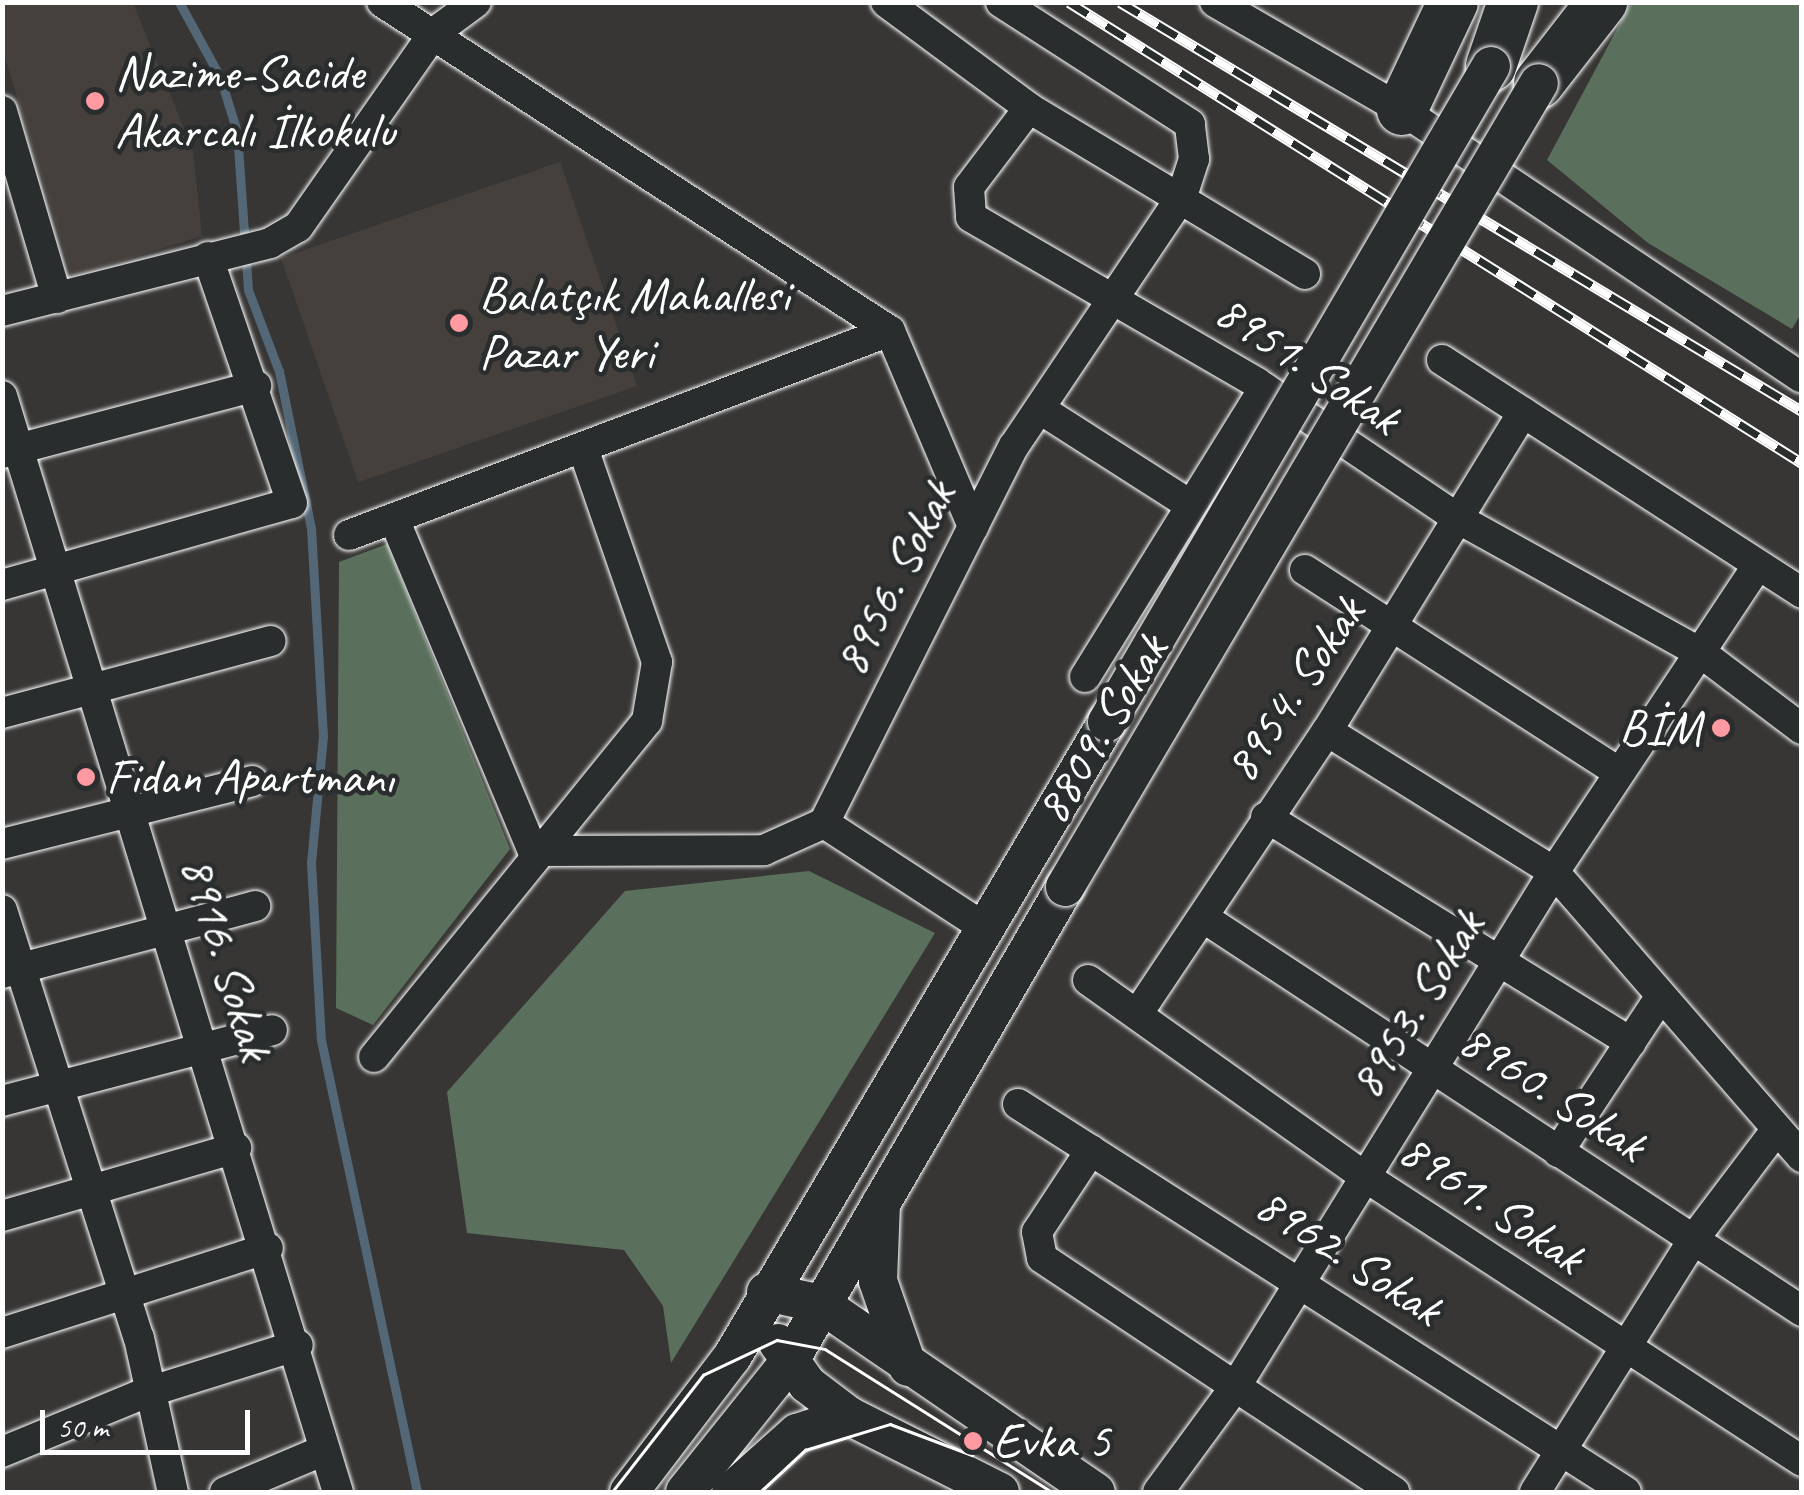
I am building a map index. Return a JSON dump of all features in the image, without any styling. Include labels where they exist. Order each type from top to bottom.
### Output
[{"type":"highway","points":[[1402,110],[1453,2]]},
{"type":"highway","points":[[1491,66],[1513,2]]},
{"type":"highway","points":[[1540,83],[1602,2]]},
{"type":"street","points":[[382,2],[434,32],[890,331],[973,526]]},
{"type":"street","points":[[2,311],[270,242],[298,227],[434,32],[476,2]]},
{"type":"street","points":[[886,2],[1029,108],[1182,196],[1305,274]]},
{"type":"street","name":"8956. Sokak","points":[[824,824],[973,526],[1040,409],[1182,196],[1194,160],[1190,124],[1001,2]]},
{"type":"street","points":[[1215,2],[1402,110],[1802,378]]},
{"type":"street","name":"8809. Sokak","points":[[629,1492],[732,1357],[766,1292],[1024,868],[1491,66],[1523,2]]},
{"type":"street","name":"8809. Sokak","points":[[685,1492],[789,1362],[881,1199],[1540,83],[1581,2]]},
{"type":"street","name":"8951. Sokak","points":[[1029,108],[969,187],[971,217],[1114,296],[1264,388],[1457,518],[1704,655],[1802,730]]},
{"type":"street","points":[[2,111],[57,298]]},
{"type":"street","points":[[2,585],[292,503],[256,386],[208,257]]},
{"type":"street","points":[[350,535],[890,331]]},
{"type":"street","points":[[1442,360],[1756,568],[1802,592]]},
{"type":"street","points":[[10,450],[256,386]]},
{"type":"street","points":[[1085,677],[1264,388]]},
{"type":"street","name":"8916. Sokak","points":[[2,396],[10,450],[56,569],[298,1346],[322,1451],[338,1492]]},
{"type":"street","points":[[1040,409],[1190,505]]},
{"type":"street","name":"8954. Sokak","points":[[1138,1013],[1204,918],[1266,817],[1328,732],[1523,413]]},
{"type":"street","points":[[374,1058],[533,852],[647,721],[658,662],[584,448]]},
{"type":"street","points":[[394,519],[533,852]]},
{"type":"street","name":"8953. Sokak","points":[[1158,1492],[1236,1386],[1554,872],[1619,772],[1704,655],[1756,568]]},
{"type":"street","points":[[1305,570],[1619,772]]},
{"type":"street","points":[[2,713],[271,641]]},
{"type":"street","points":[[1328,732],[1554,872],[1802,1158]]},
{"type":"street","points":[[2,844],[252,781]]},
{"type":"street","points":[[1266,817],[1503,956],[1631,1042]]},
{"type":"street","points":[[533,852],[764,850],[824,824],[985,928]]},
{"type":"street","points":[[11,971],[255,906]]},
{"type":"street","points":[[2,910],[11,971],[56,1085],[124,1293],[145,1393],[174,1492]]},
{"type":"street","name":"8960. Sokak","points":[[1204,918],[1802,1311]]},
{"type":"street","name":"8961. Sokak","points":[[1088,980],[1364,1176],[1802,1460]]},
{"type":"street","points":[[1558,1152],[1661,996]]},
{"type":"street","points":[[2,1101],[272,1030]]},
{"type":"street","name":"8962. Sokak","points":[[1018,1104],[1302,1281],[1626,1492]]},
{"type":"street","points":[[1535,1492],[1692,1240],[1777,1130]]},
{"type":"street","points":[[2,1216],[236,1148]]},
{"type":"street","points":[[1091,1150],[1037,1232],[1042,1258],[1394,1492]]},
{"type":"street","points":[[881,1199],[878,1281],[909,1369]]},
{"type":"street","points":[[2,1332],[268,1248]]},
{"type":"street","points":[[766,1292],[821,1304],[909,1369],[1096,1492]]},
{"type":"street","points":[[766,1292],[789,1362],[849,1416],[1000,1492]]},
{"type":"street","points":[[2,1452],[145,1393],[298,1346]]},
{"type":"street","points":[[730,1492],[796,1433],[849,1416]]},
{"type":"street","points":[[226,1492],[322,1451]]},
{"type":"shaded area","name":"Nazime-Sacide Akarcalı İlkokulu","points":[[2,3],[133,3],[193,151],[202,236],[72,276],[3,51]]},
{"type":"shaded area","name":"Balatçık Mahallesi Pazar Yeri","points":[[560,162],[637,386],[358,482],[281,258]]},
{"type":"green space","points":[[1631,3],[1801,3],[1802,312],[1792,329],[1648,243],[1547,160]]},
{"type":"green space","points":[[387,544],[510,849],[373,1025],[336,1008],[339,562]]},
{"type":"green space","points":[[809,871],[935,933],[671,1363],[663,1306],[624,1250],[467,1233],[447,1092],[625,891]]},
{"type":"waterway","points":[[179,2],[220,77],[237,132],[248,290],[279,371],[311,528],[323,736],[311,863],[321,1040],[417,1492]]},
{"type":"tram line","points":[[612,1492],[703,1375],[777,1340],[825,1349],[1052,1492]]},
{"type":"tram line","points":[[760,1492],[805,1450],[890,1424],[972,1455]]},
{"type":"railway","points":[[1069,2],[1802,463]]},
{"type":"railway","points":[[1120,2],[1802,411]]},
{"type":"place","name":"Nazime-Sacide Akarcalı İlkokulu","points":[[95,101]]},
{"type":"place","name":"Balatçık Mahallesi Pazar Yeri","points":[[459,323]]},
{"type":"place","name":"BİM","points":[[1721,728]]},
{"type":"place","name":"Fidan Apartmanı","points":[[86,777]]},
{"type":"place","name":"Evka 5","points":[[973,1441]]}]
